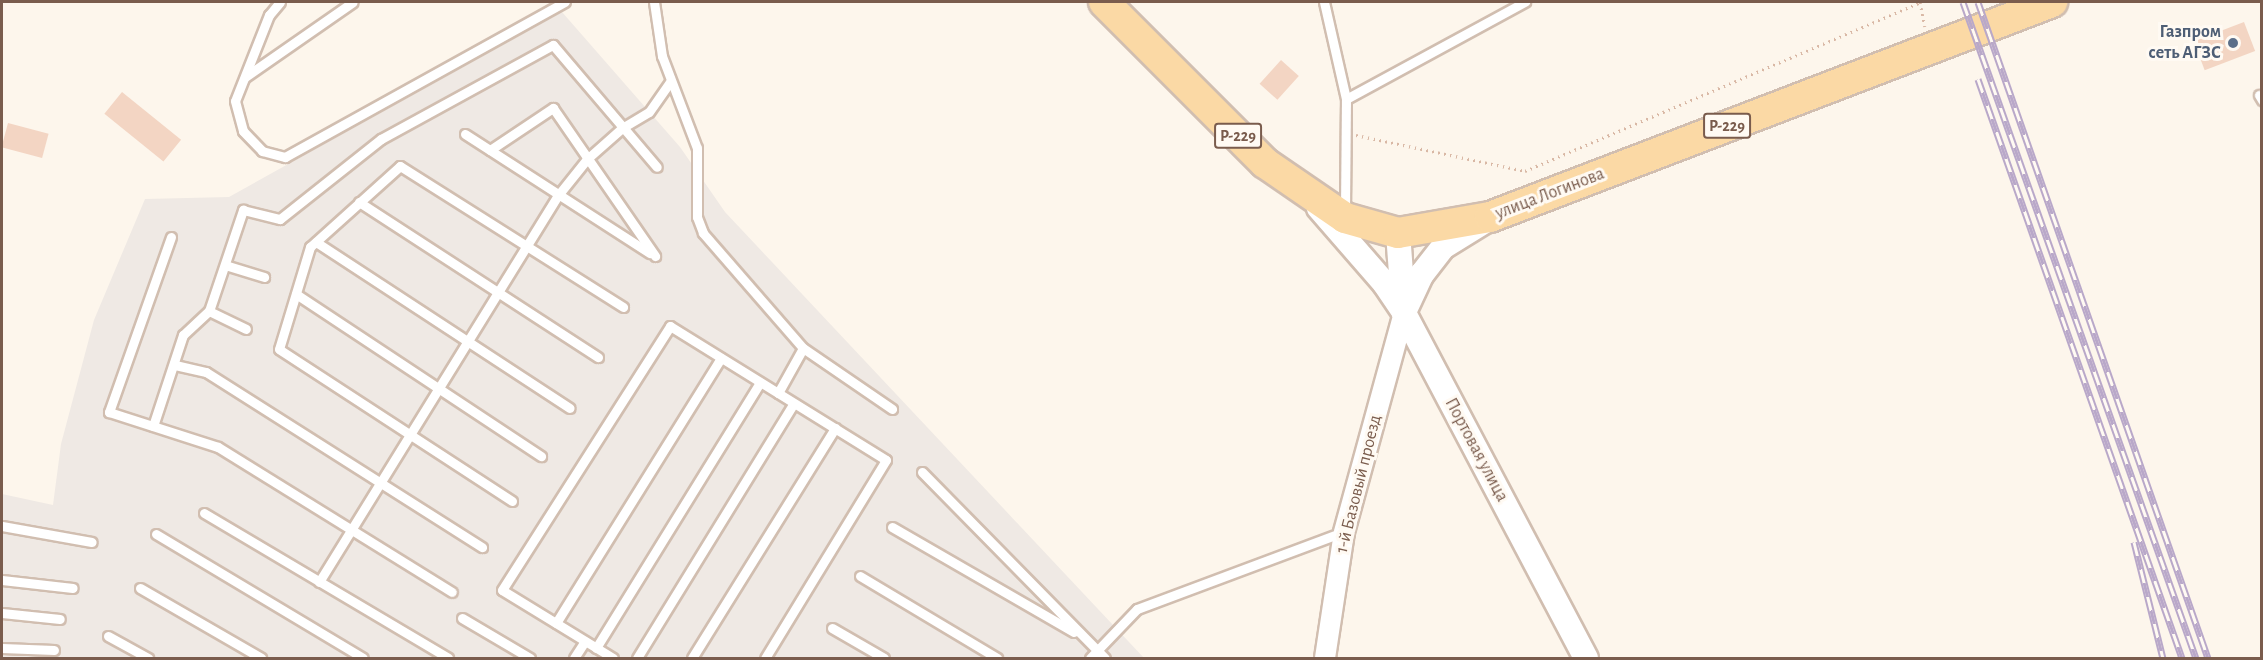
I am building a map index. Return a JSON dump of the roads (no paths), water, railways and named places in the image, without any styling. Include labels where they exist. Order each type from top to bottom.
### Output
[{"type":"main road","name":"улица Логинова","points":[[1104,2],[1265,163],[1308,196],[1345,218],[1398,233],[1490,217],[2052,2]]},
{"type":"street","points":[[1308,196],[1385,284],[1404,313]]},
{"type":"street","points":[[1404,313],[1422,274],[1443,247],[1490,217]]},
{"type":"street","name":"Портовая улица","points":[[1398,233],[1404,313],[1586,658]]},
{"type":"street","name":"1-й Базовый проезд","points":[[1325,658],[1344,532],[1404,313]]},
{"type":"lane","points":[[280,2],[269,15],[235,101],[243,131],[262,151],[285,157],[565,2]]},
{"type":"lane","points":[[245,77],[353,2]]},
{"type":"lane","points":[[654,2],[670,82],[697,148],[697,217],[703,233],[803,348],[892,409]]},
{"type":"lane","points":[[1323,2],[1346,99],[1345,218]]},
{"type":"lane","points":[[1346,99],[1525,2]]},
{"type":"lane","points":[[153,426],[183,335],[209,311],[243,210],[280,219],[381,139],[553,45],[657,167]]},
{"type":"lane","points":[[319,582],[558,194],[587,159],[622,128],[649,112],[670,82]]},
{"type":"lane","points":[[465,134],[655,256],[553,108],[490,150]]},
{"type":"lane","points":[[512,501],[279,349],[310,247],[400,166],[623,307]]},
{"type":"lane","points":[[359,202],[598,357]]},
{"type":"lane","points":[[171,237],[109,412],[218,447],[452,592]]},
{"type":"lane","points":[[316,242],[570,408]]},
{"type":"lane","points":[[225,265],[264,277]]},
{"type":"lane","points":[[296,294],[541,456]]},
{"type":"lane","points":[[209,311],[246,329]]},
{"type":"lane","points":[[613,658],[502,590],[670,326],[886,460],[765,658]]},
{"type":"lane","points":[[778,393],[803,348]]},
{"type":"lane","points":[[556,623],[721,358]]},
{"type":"lane","points":[[175,365],[206,372],[482,547]]},
{"type":"lane","points":[[596,648],[760,382]]},
{"type":"lane","points":[[637,658],[794,403]]},
{"type":"lane","points":[[692,658],[835,428]]},
{"type":"lane","points":[[922,472],[1105,658]]},
{"type":"lane","points":[[204,513],[448,658]]},
{"type":"lane","points":[[2,526],[92,542]]},
{"type":"lane","points":[[892,527],[1086,639]]},
{"type":"lane","points":[[1090,658],[1096,649],[1137,609],[1344,532]]},
{"type":"lane","points":[[156,534],[363,658]]},
{"type":"lane","points":[[860,576],[997,658]]},
{"type":"lane","points":[[2,580],[73,588]]},
{"type":"lane","points":[[140,588],[261,658]]},
{"type":"lane","points":[[2,613],[60,619]]},
{"type":"lane","points":[[462,618],[530,658]]},
{"type":"lane","points":[[832,628],[884,658]]},
{"type":"lane","points":[[108,636],[145,658]]},
{"type":"lane","points":[[574,658],[585,641]]},
{"type":"lane","points":[[2,648],[54,650]]},
{"type":"railway","points":[[1963,2],[2196,658]]},
{"type":"railway","points":[[1978,2],[2208,658]]},
{"type":"railway","points":[[1978,79],[2182,658]]},
{"type":"railway","points":[[2134,542],[2163,658]]},
{"type":"place","name":"Газпром сеть АГЗС","points":[[2233,43]]}]
